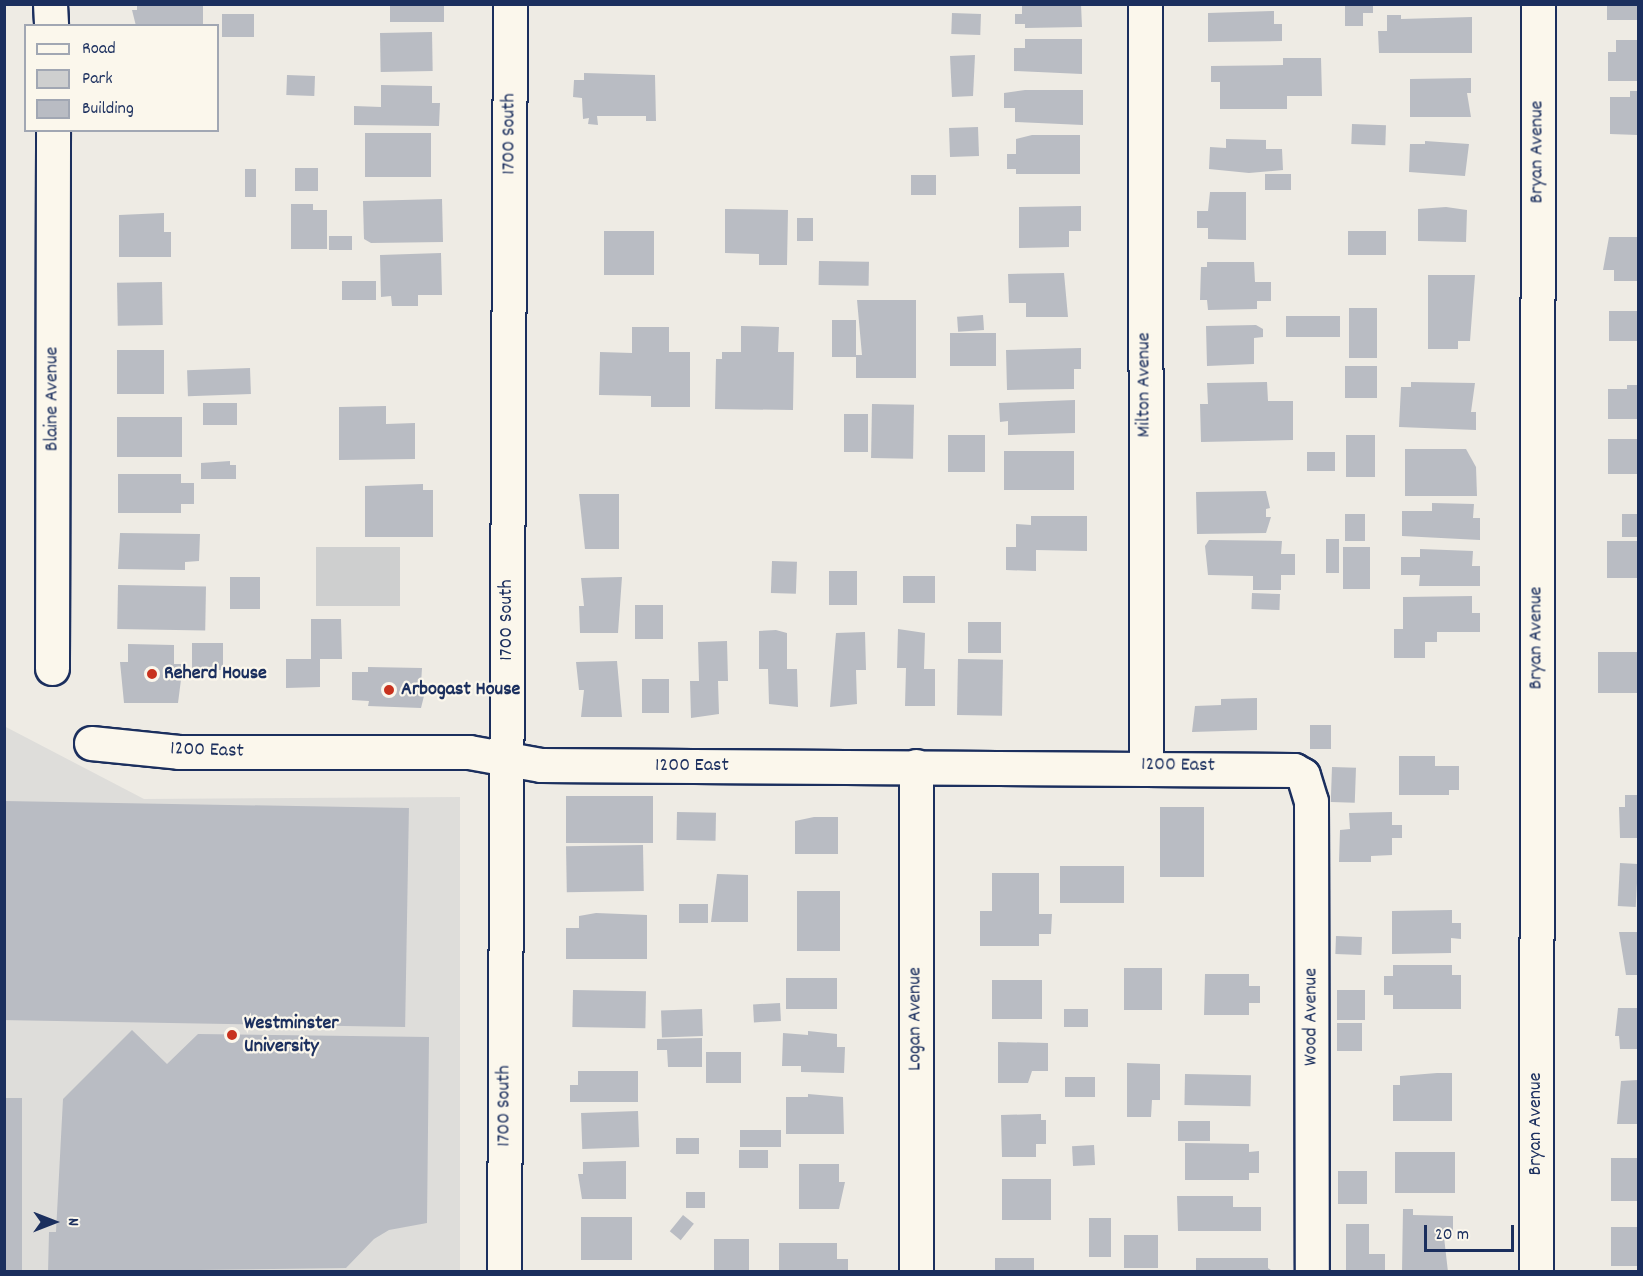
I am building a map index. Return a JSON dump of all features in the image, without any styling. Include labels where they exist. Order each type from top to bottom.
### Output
[{"type":"street","points":[[50,4],[51,24]]},
{"type":"street","name":"1700 South","points":[[504,1272],[510,4]]},
{"type":"street","name":"Milton Avenue","points":[[1144,4],[1146,766]]},
{"type":"street","name":"Bryan Avenue","points":[[1536,1272],[1538,4]]},
{"type":"street","name":"Blaine Avenue","points":[[52,132],[52,668]]},
{"type":"street","name":"1200 East","points":[[91,743],[179,752],[469,752],[541,765],[1146,766],[1294,770]]},
{"type":"street","name":"Logan Avenue","points":[[916,766],[916,1272]]},
{"type":"street","name":"Wood Avenue","points":[[1294,770],[1303,776],[1311,801],[1312,1272]]},
{"type":"shaded area","name":"Westminster University","points":[[4,726],[144,799],[460,797],[460,1271],[5,1271]]},
{"type":"green space","points":[[316,547],[400,547],[400,606],[316,606]]},
{"type":"building","points":[[137,4],[203,4],[203,24],[136,24],[132,10],[137,10]]},
{"type":"building","points":[[390,4],[444,4],[444,22],[390,22]]},
{"type":"building","points":[[1022,4],[1081,4],[1082,27],[1025,28],[1025,24],[1015,24],[1015,14],[1022,14]]},
{"type":"building","points":[[1345,4],[1373,4],[1373,13],[1363,13],[1363,26],[1345,26]]},
{"type":"building","points":[[1607,4],[1638,4],[1638,20],[1607,20]]},
{"type":"building","points":[[1274,11],[1274,24],[1282,24],[1282,41],[1208,42],[1208,13]]},
{"type":"building","points":[[952,13],[981,14],[980,35],[951,34]]},
{"type":"building","points":[[222,14],[254,14],[254,37],[222,37]]},
{"type":"building","points":[[1387,15],[1401,15],[1401,19],[1472,17],[1472,53],[1379,53],[1378,31],[1387,31]]},
{"type":"building","points":[[432,32],[433,71],[381,72],[380,33]]},
{"type":"building","points":[[1025,39],[1082,39],[1082,74],[1014,71],[1014,48],[1025,48]]},
{"type":"building","points":[[1616,40],[1638,40],[1638,81],[1608,81],[1608,52],[1616,52]]},
{"type":"building","points":[[975,55],[973,96],[952,97],[950,56]]},
{"type":"building","points":[[1283,58],[1321,58],[1322,96],[1287,96],[1287,109],[1220,109],[1220,82],[1211,82],[1211,66],[1283,65]]},
{"type":"building","points":[[584,73],[655,75],[656,121],[646,121],[646,116],[597,116],[598,125],[588,124],[589,118],[583,119],[582,98],[573,97],[574,80],[584,80]]},
{"type":"building","points":[[287,75],[315,76],[314,96],[286,95]]},
{"type":"building","points":[[1471,78],[1471,93],[1467,93],[1471,117],[1410,117],[1410,79]]},
{"type":"building","points":[[381,85],[432,86],[432,103],[440,103],[439,126],[354,125],[354,106],[381,107]]},
{"type":"building","points":[[1025,90],[1083,90],[1083,125],[1015,122],[1015,108],[1004,108],[1004,93]]},
{"type":"building","points":[[1630,91],[1638,91],[1638,135],[1610,134],[1610,97],[1630,97]]},
{"type":"building","points":[[1352,124],[1386,125],[1385,145],[1351,144]]},
{"type":"building","points":[[978,127],[979,156],[950,157],[949,128]]},
{"type":"building","points":[[365,133],[431,133],[431,177],[365,177]]},
{"type":"building","points":[[1032,135],[1080,135],[1080,174],[1016,174],[1016,169],[1007,169],[1007,154],[1016,154],[1016,139]]},
{"type":"building","points":[[1226,139],[1266,140],[1266,149],[1282,149],[1283,170],[1249,173],[1209,169],[1210,147],[1226,148]]},
{"type":"building","points":[[1425,141],[1469,144],[1465,176],[1409,172],[1410,144],[1425,144]]},
{"type":"building","points":[[295,168],[318,168],[318,191],[295,191]]},
{"type":"building","points":[[245,169],[256,169],[256,197],[245,197]]},
{"type":"building","points":[[1265,174],[1291,174],[1291,190],[1265,190]]},
{"type":"building","points":[[911,175],[936,175],[936,195],[911,195]]},
{"type":"building","points":[[1210,192],[1246,192],[1246,240],[1208,239],[1208,228],[1197,228],[1197,211],[1208,211]]},
{"type":"building","points":[[442,199],[443,242],[371,243],[364,239],[363,201]]},
{"type":"building","points":[[291,204],[313,204],[313,210],[327,210],[327,249],[291,249]]},
{"type":"building","points":[[1081,206],[1081,231],[1069,231],[1069,247],[1019,248],[1019,207]]},
{"type":"building","points":[[1446,207],[1467,210],[1466,242],[1418,241],[1418,209]]},
{"type":"building","points":[[725,209],[788,210],[787,265],[759,265],[759,254],[725,253]]},
{"type":"building","points":[[164,213],[164,232],[171,232],[171,257],[119,257],[119,215]]},
{"type":"building","points":[[797,218],[813,218],[813,241],[797,241]]},
{"type":"building","points":[[604,231],[654,231],[654,275],[604,275]]},
{"type":"building","points":[[1348,231],[1386,231],[1386,255],[1348,255]]},
{"type":"building","points":[[329,236],[352,236],[352,250],[329,250]]},
{"type":"building","points":[[1609,237],[1638,237],[1638,281],[1614,281],[1614,270],[1603,270]]},
{"type":"building","points":[[441,253],[442,295],[418,295],[418,306],[392,306],[391,296],[381,297],[380,255]]},
{"type":"building","points":[[819,261],[869,262],[869,286],[819,285]]},
{"type":"building","points":[[1207,262],[1254,262],[1255,282],[1271,282],[1271,301],[1257,301],[1257,309],[1208,310],[1207,300],[1200,300],[1201,267],[1207,267]]},
{"type":"building","points":[[1064,273],[1068,317],[1026,317],[1026,303],[1009,303],[1008,274]]},
{"type":"building","points":[[1428,275],[1475,275],[1470,341],[1458,341],[1458,349],[1428,349]]},
{"type":"building","points":[[342,281],[376,281],[376,300],[342,300]]},
{"type":"building","points":[[162,282],[163,325],[118,326],[117,283]]},
{"type":"building","points":[[857,300],[916,300],[916,378],[856,378],[856,355],[862,355]]},
{"type":"building","points":[[1349,308],[1377,308],[1377,358],[1349,358]]},
{"type":"building","points":[[1609,311],[1638,311],[1638,341],[1609,341]]},
{"type":"building","points":[[983,315],[984,330],[958,332],[957,317]]},
{"type":"building","points":[[1286,316],[1340,316],[1340,337],[1286,337]]},
{"type":"building","points":[[832,320],[856,320],[856,357],[832,357]]},
{"type":"building","points":[[1256,325],[1263,329],[1263,337],[1254,338],[1254,364],[1207,366],[1206,326]]},
{"type":"building","points":[[741,326],[779,327],[778,352],[794,352],[793,410],[715,409],[716,359],[722,359],[722,352],[741,352]]},
{"type":"building","points":[[632,327],[669,327],[669,352],[690,352],[690,407],[651,407],[651,396],[599,395],[600,352],[632,353]]},
{"type":"building","points":[[950,333],[996,333],[996,366],[950,366]]},
{"type":"building","points":[[1081,348],[1081,369],[1074,369],[1074,389],[1007,390],[1006,350]]},
{"type":"building","points":[[117,350],[164,350],[164,394],[117,394]]},
{"type":"building","points":[[1345,366],[1377,366],[1377,398],[1345,398]]},
{"type":"building","points":[[250,368],[251,394],[188,396],[187,370]]},
{"type":"building","points":[[1267,382],[1268,401],[1293,401],[1293,440],[1201,442],[1200,404],[1208,404],[1207,383]]},
{"type":"building","points":[[1411,382],[1475,383],[1471,412],[1476,412],[1476,430],[1399,427],[1401,387],[1411,387]]},
{"type":"building","points":[[1627,385],[1638,385],[1638,419],[1608,419],[1608,389],[1627,389]]},
{"type":"building","points":[[1075,400],[1075,433],[1008,435],[1008,421],[1000,422],[999,403]]},
{"type":"building","points":[[203,403],[237,403],[237,425],[203,425]]},
{"type":"building","points":[[872,404],[914,405],[913,459],[871,458]]},
{"type":"building","points":[[386,406],[386,424],[415,423],[415,459],[339,460],[339,407]]},
{"type":"building","points":[[844,414],[868,414],[868,452],[844,452]]},
{"type":"building","points":[[117,417],[182,417],[182,457],[117,457]]},
{"type":"building","points":[[948,435],[985,435],[985,472],[948,472]]},
{"type":"building","points":[[1346,435],[1375,435],[1375,477],[1346,477]]},
{"type":"building","points":[[1608,439],[1638,439],[1638,474],[1608,474]]},
{"type":"building","points":[[1405,449],[1466,449],[1476,467],[1477,496],[1405,496]]},
{"type":"building","points":[[1004,451],[1074,451],[1074,490],[1004,490]]},
{"type":"building","points":[[1307,452],[1335,452],[1335,471],[1307,471]]},
{"type":"building","points":[[230,461],[230,465],[236,465],[236,479],[201,479],[201,463]]},
{"type":"building","points":[[118,474],[181,474],[181,483],[194,483],[194,504],[181,504],[181,513],[118,513]]},
{"type":"building","points":[[423,484],[423,490],[433,490],[433,537],[365,537],[365,486]]},
{"type":"building","points":[[1266,491],[1270,508],[1266,509],[1266,517],[1271,517],[1266,533],[1197,534],[1196,492]]},
{"type":"building","points":[[579,494],[619,494],[619,549],[585,549]]},
{"type":"building","points":[[1432,503],[1474,504],[1473,518],[1480,518],[1480,540],[1402,536],[1402,511],[1432,511]]},
{"type":"building","points":[[1345,514],[1365,514],[1365,541],[1345,541]]},
{"type":"building","points":[[1622,514],[1638,514],[1638,537],[1622,537]]},
{"type":"building","points":[[1031,516],[1087,516],[1087,551],[1036,550],[1036,571],[1006,570],[1006,547],[1016,547],[1016,524],[1031,525]]},
{"type":"building","points":[[120,533],[200,534],[199,561],[185,562],[185,570],[118,569]]},
{"type":"building","points":[[1326,539],[1339,539],[1339,573],[1326,573]]},
{"type":"building","points":[[1209,540],[1282,541],[1281,554],[1295,554],[1295,575],[1281,575],[1281,590],[1253,590],[1253,576],[1208,575],[1205,546]]},
{"type":"building","points":[[1607,541],[1638,541],[1638,578],[1607,578]]},
{"type":"building","points":[[1343,547],[1370,547],[1370,589],[1343,589]]},
{"type":"building","points":[[1420,549],[1473,551],[1472,566],[1480,566],[1480,586],[1419,586],[1420,575],[1401,575],[1401,557],[1420,557]]},
{"type":"building","points":[[772,561],[797,562],[796,594],[771,593]]},
{"type":"building","points":[[829,571],[857,571],[857,605],[829,605]]},
{"type":"building","points":[[903,576],[935,576],[935,603],[903,603]]},
{"type":"building","points":[[230,577],[260,577],[260,609],[230,609]]},
{"type":"building","points":[[622,577],[618,633],[580,633],[579,606],[584,606],[581,578]]},
{"type":"building","points":[[118,585],[206,587],[205,631],[117,629]]},
{"type":"building","points":[[1252,593],[1280,594],[1279,610],[1251,609]]},
{"type":"building","points":[[1472,596],[1472,613],[1480,613],[1480,632],[1437,632],[1437,642],[1425,642],[1425,658],[1394,658],[1394,629],[1403,629],[1403,597]]},
{"type":"building","points":[[635,605],[663,605],[663,639],[635,639]]},
{"type":"building","points":[[311,619],[341,619],[342,659],[320,659],[320,687],[286,688],[286,659],[311,659]]},
{"type":"building","points":[[968,622],[1001,622],[1001,653],[968,653]]},
{"type":"building","points":[[898,629],[925,633],[924,669],[935,669],[935,706],[905,706],[906,668],[897,668]]},
{"type":"building","points":[[776,630],[787,633],[787,669],[797,669],[798,707],[769,704],[768,669],[759,669],[759,631]]},
{"type":"building","points":[[865,632],[866,670],[856,670],[857,704],[830,707],[836,633]]},
{"type":"building","points":[[727,641],[728,681],[718,681],[719,714],[691,718],[690,681],[699,681],[698,642]]},
{"type":"building","points":[[192,643],[223,643],[223,670],[192,670]]},
{"type":"building","name":"Reherd House","points":[[128,644],[174,645],[174,664],[183,664],[178,703],[124,703],[120,662],[128,662]]},
{"type":"building","points":[[1598,652],[1638,652],[1638,693],[1598,693]]},
{"type":"building","points":[[958,659],[1003,660],[1002,716],[957,715]]},
{"type":"building","points":[[617,661],[622,717],[581,717],[584,690],[579,690],[576,662]]},
{"type":"building","name":"Arbogast House","points":[[368,667],[422,668],[421,684],[427,684],[421,708],[368,706],[369,701],[352,700],[352,672],[368,672]]},
{"type":"building","points":[[642,679],[669,679],[669,713],[642,713]]},
{"type":"building","points":[[1257,698],[1257,730],[1192,732],[1195,706],[1221,705],[1221,699]]},
{"type":"building","points":[[1310,725],[1331,725],[1331,749],[1310,749]]},
{"type":"building","points":[[1399,756],[1435,756],[1435,766],[1459,766],[1459,790],[1449,790],[1449,795],[1399,795]]},
{"type":"building","points":[[1332,767],[1356,768],[1355,803],[1331,802]]},
{"type":"building","points":[[1625,795],[1638,795],[1638,838],[1620,838],[1619,807],[1625,807]]},
{"type":"building","points":[[566,796],[653,796],[653,843],[566,843]]},
{"type":"building","points":[[4,801],[409,808],[405,1027],[4,1020]]},
{"type":"building","points":[[1160,807],[1204,807],[1204,877],[1160,877]]},
{"type":"building","points":[[677,812],[716,813],[716,841],[677,840]]},
{"type":"building","points":[[1392,812],[1392,825],[1402,825],[1402,838],[1392,838],[1392,855],[1371,856],[1371,862],[1339,862],[1340,830],[1350,829],[1349,813]]},
{"type":"building","points":[[814,817],[838,817],[838,854],[795,854],[795,821]]},
{"type":"building","points":[[643,845],[644,891],[567,892],[566,846]]},
{"type":"building","points":[[1620,863],[1638,864],[1636,907],[1618,906]]},
{"type":"building","points":[[1060,866],[1124,866],[1124,903],[1060,903]]},
{"type":"building","points":[[992,873],[1039,873],[1039,914],[1052,914],[1051,934],[1039,934],[1039,946],[980,946],[980,911],[992,911]]},
{"type":"building","points":[[717,874],[748,875],[748,922],[711,922]]},
{"type":"building","points":[[797,891],[840,891],[840,951],[797,951]]},
{"type":"building","points":[[679,904],[708,904],[708,923],[679,923]]},
{"type":"building","points":[[1452,910],[1452,923],[1461,923],[1461,939],[1451,938],[1451,953],[1392,954],[1392,911]]},
{"type":"building","points":[[596,913],[647,915],[647,959],[566,959],[566,928],[579,928],[579,916]]},
{"type":"building","points":[[1619,932],[1638,932],[1638,975],[1626,975]]},
{"type":"building","points":[[1336,936],[1362,937],[1361,955],[1335,954]]},
{"type":"building","points":[[1393,965],[1452,965],[1452,975],[1461,975],[1461,1009],[1393,1009],[1393,995],[1384,995],[1384,976],[1393,976]]},
{"type":"building","points":[[1124,968],[1162,968],[1162,1010],[1124,1010]]},
{"type":"building","points":[[1205,974],[1249,974],[1249,986],[1260,986],[1260,1003],[1249,1003],[1249,1015],[1204,1015]]},
{"type":"building","points":[[786,978],[837,978],[837,1009],[786,1009]]},
{"type":"building","points":[[992,980],[1042,980],[1042,1019],[992,1019]]},
{"type":"building","points":[[573,990],[646,991],[645,1028],[572,1027]]},
{"type":"building","points":[[1337,990],[1365,990],[1365,1020],[1337,1020]]},
{"type":"building","points":[[780,1003],[781,1021],[754,1022],[753,1004]]},
{"type":"building","points":[[1618,1008],[1638,1008],[1638,1049],[1620,1049],[1619,1036],[1615,1036]]},
{"type":"building","points":[[702,1009],[703,1036],[662,1037],[661,1010]]},
{"type":"building","points":[[1064,1009],[1088,1009],[1088,1027],[1064,1027]]},
{"type":"building","points":[[1337,1023],[1362,1023],[1362,1051],[1337,1051]]},
{"type":"building","points":[[132,1030],[167,1064],[198,1034],[429,1037],[427,1223],[389,1230],[374,1239],[346,1268],[48,1272],[49,1232],[56,1232],[63,1099]]},
{"type":"building","points":[[808,1031],[837,1034],[837,1047],[845,1047],[844,1073],[801,1072],[801,1066],[782,1066],[783,1033],[808,1035]]},
{"type":"building","points":[[702,1038],[702,1067],[668,1067],[667,1050],[657,1050],[657,1039]]},
{"type":"building","points":[[998,1042],[1048,1043],[1048,1071],[1032,1071],[1028,1083],[998,1083]]},
{"type":"building","points":[[706,1052],[741,1052],[741,1083],[706,1083]]},
{"type":"building","points":[[1127,1063],[1160,1064],[1160,1100],[1152,1100],[1151,1117],[1127,1117]]},
{"type":"building","points":[[578,1071],[638,1071],[638,1102],[570,1102],[570,1085],[578,1085]]},
{"type":"building","points":[[1452,1073],[1452,1121],[1393,1121],[1393,1085],[1400,1085],[1400,1076]]},
{"type":"building","points":[[1185,1074],[1251,1075],[1250,1106],[1184,1105]]},
{"type":"building","points":[[1065,1077],[1095,1077],[1095,1097],[1065,1097]]},
{"type":"building","points":[[1638,1080],[1638,1124],[1617,1124],[1621,1081]]},
{"type":"building","points":[[808,1094],[843,1097],[844,1134],[786,1134],[786,1097],[808,1097]]},
{"type":"building","points":[[4,1098],[22,1098],[22,1272],[4,1272]]},
{"type":"building","points":[[638,1111],[639,1147],[582,1149],[581,1113]]},
{"type":"building","points":[[1041,1114],[1041,1120],[1046,1120],[1046,1144],[1036,1144],[1036,1157],[1002,1157],[1001,1115]]},
{"type":"building","points":[[1178,1121],[1210,1121],[1210,1141],[1178,1141]]},
{"type":"building","points":[[740,1130],[781,1130],[781,1147],[740,1147]]},
{"type":"building","points":[[676,1138],[699,1138],[699,1154],[676,1154]]},
{"type":"building","points":[[1185,1143],[1249,1144],[1249,1152],[1259,1151],[1259,1173],[1249,1173],[1249,1180],[1185,1180]]},
{"type":"building","points":[[1094,1145],[1095,1165],[1073,1166],[1072,1146]]},
{"type":"building","points":[[739,1150],[768,1150],[768,1168],[739,1168]]},
{"type":"building","points":[[1395,1152],[1455,1152],[1455,1193],[1395,1193]]},
{"type":"building","points":[[1611,1158],[1638,1158],[1638,1201],[1611,1201]]},
{"type":"building","points":[[626,1161],[626,1199],[582,1199],[578,1174],[583,1174],[583,1162]]},
{"type":"building","points":[[799,1164],[839,1164],[839,1182],[845,1182],[839,1209],[799,1209]]},
{"type":"building","points":[[1338,1171],[1367,1171],[1367,1204],[1338,1204]]},
{"type":"building","points":[[1002,1179],[1051,1179],[1051,1220],[1002,1220]]},
{"type":"building","points":[[686,1192],[705,1192],[705,1208],[686,1208]]},
{"type":"building","points":[[1177,1196],[1233,1196],[1233,1207],[1261,1207],[1261,1231],[1178,1231]]},
{"type":"building","points":[[1403,1209],[1413,1209],[1413,1215],[1453,1216],[1453,1237],[1444,1237],[1448,1272],[1402,1272]]},
{"type":"building","points":[[683,1215],[694,1224],[681,1240],[670,1231]]},
{"type":"building","points":[[581,1217],[632,1217],[632,1260],[581,1260]]},
{"type":"building","points":[[1089,1218],[1111,1218],[1111,1257],[1089,1257]]},
{"type":"building","points":[[1346,1224],[1369,1224],[1369,1254],[1385,1254],[1385,1272],[1346,1272]]},
{"type":"building","points":[[1611,1227],[1638,1227],[1638,1266],[1611,1266]]},
{"type":"building","points":[[1124,1235],[1158,1235],[1158,1268],[1124,1268]]},
{"type":"building","points":[[714,1239],[749,1239],[749,1272],[714,1272]]},
{"type":"building","points":[[779,1243],[837,1243],[837,1259],[848,1259],[848,1272],[779,1272]]},
{"type":"building","points":[[995,1258],[1034,1258],[1034,1272],[995,1272]]},
{"type":"building","points":[[1196,1258],[1268,1258],[1268,1268],[1274,1272],[1196,1272]]},
{"type":"place","name":"Reherd House","points":[[152,674]]},
{"type":"place","name":"Arbogast House","points":[[389,690]]},
{"type":"place","name":"Westminster University","points":[[232,1035]]}]
